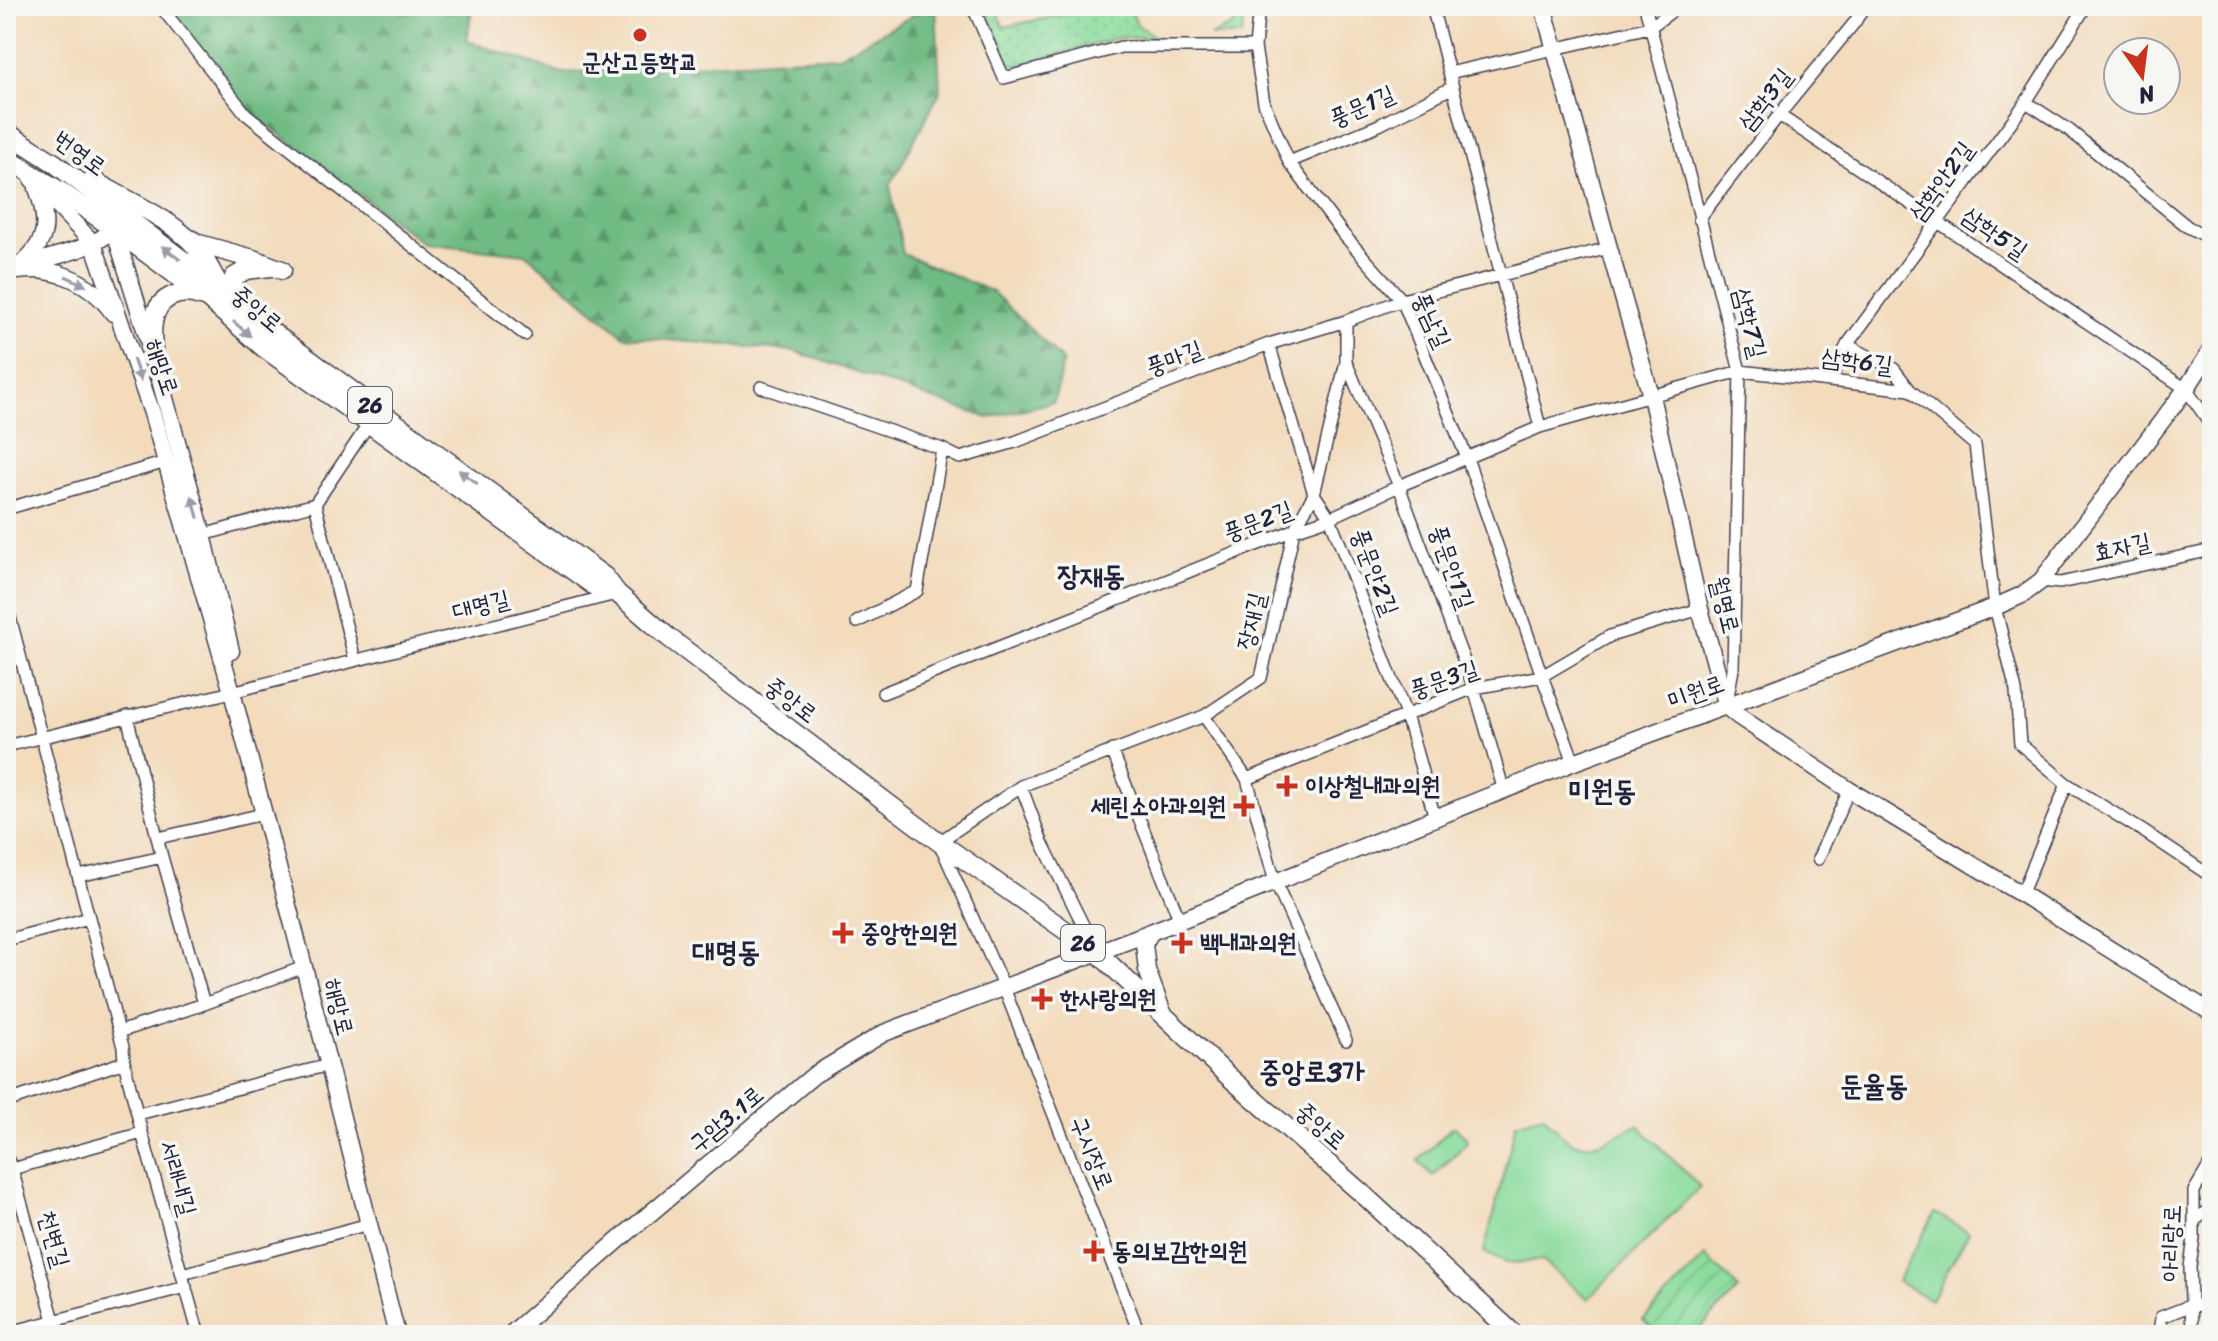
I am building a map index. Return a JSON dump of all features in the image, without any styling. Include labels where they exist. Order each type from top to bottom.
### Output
[{"type":"main road","name":"번영로","points":[[6,132],[53,162],[119,223]]},
{"type":"main road","name":"번영로","points":[[6,158],[29,175],[119,223]]},
{"type":"main road","points":[[53,162],[132,201],[199,244],[282,270],[254,268],[234,277],[232,291],[245,312]]},
{"type":"main road","name":"중앙로","points":[[119,223],[214,294],[245,312],[373,417]]},
{"type":"main road","points":[[153,355],[153,319],[163,301],[180,293],[214,294],[198,251],[185,236]]},
{"type":"main road","name":"중앙로","points":[[214,294],[264,348],[373,417],[605,577],[617,593],[680,647],[939,842],[1098,953],[1256,1101],[1366,1197],[1515,1335]]},
{"type":"street","points":[[160,6],[246,114],[525,335]]},
{"type":"street","points":[[970,6],[1004,78],[1121,47],[1255,47]]},
{"type":"street","name":"풍남길","points":[[1259,6],[1255,47],[1264,103],[1289,162],[1343,234],[1402,300],[1467,458],[1574,762]]},
{"type":"street","points":[[1432,6],[1540,427]]},
{"type":"street","name":"월명로","points":[[1543,6],[1651,396],[1700,609],[1727,707]]},
{"type":"street","name":"삼학7길","points":[[1645,6],[1740,371],[1733,669],[1727,707]]},
{"type":"street","points":[[1449,73],[1650,27],[1679,6]]},
{"type":"street","name":"삼학3길","points":[[1699,219],[1855,22],[1864,6]]},
{"type":"street","name":"삼학안2길","points":[[1830,380],[1847,345],[2026,102],[2086,6]]},
{"type":"street","name":"풍문1길","points":[[1289,162],[1379,125],[1453,87]]},
{"type":"street","points":[[2026,102],[2069,130],[2188,227],[2212,239]]},
{"type":"street","name":"삼학5길","points":[[1779,115],[2186,389]]},
{"type":"street","points":[[29,175],[93,243]]},
{"type":"street","points":[[9,273],[30,258],[43,238],[44,208],[29,175]]},
{"type":"street","points":[[9,273],[93,243],[119,223]]},
{"type":"street","name":"해망로","points":[[119,223],[203,535],[236,671],[232,692]]},
{"type":"street","name":"해망로","points":[[93,243],[166,462],[232,692],[397,1335]]},
{"type":"street","name":"풍마길","points":[[761,387],[942,449],[960,458],[1015,442],[1269,344],[1402,300],[1609,248]]},
{"type":"street","points":[[9,273],[27,269],[68,277],[87,286],[104,300],[123,327]]},
{"type":"street","name":"장재길","points":[[939,842],[1021,786],[1204,716],[1261,678],[1294,530],[1314,494],[1346,362],[1346,321]]},
{"type":"street","name":"풍문안2길","points":[[1269,344],[1314,494],[1330,518],[1406,715],[1435,818]]},
{"type":"street","points":[[1847,345],[1894,369],[1910,390]]},
{"type":"street","name":"미원로","points":[[1098,953],[1574,762],[2022,595],[2041,581],[2186,389],[2212,349]]},
{"type":"street","name":"풍문안1길","points":[[1346,362],[1399,486],[1474,688],[1504,791]]},
{"type":"street","name":"삼학6길","points":[[1651,396],[1740,371],[1910,390],[1975,445],[1995,607],[2016,691],[2020,744],[2067,784],[2212,877]]},
{"type":"street","points":[[2186,389],[2212,426]]},
{"type":"street","name":"풍문2길","points":[[883,693],[1330,518],[1540,427],[1651,396]]},
{"type":"street","points":[[203,535],[315,504],[373,417]]},
{"type":"street","points":[[857,622],[917,591],[942,449]]},
{"type":"street","points":[[6,509],[166,462]]},
{"type":"street","points":[[315,504],[355,660]]},
{"type":"street","name":"효자길","points":[[2041,581],[2060,583],[2212,550]]},
{"type":"street","name":"대명길","points":[[232,692],[617,593]]},
{"type":"street","name":"서래내길","points":[[6,602],[12,646],[42,737],[125,1055],[124,1062],[142,1133],[199,1335]]},
{"type":"street","name":"풍문3길","points":[[1247,779],[1474,688],[1542,676],[1610,636],[1700,609]]},
{"type":"street","points":[[6,746],[232,692]]},
{"type":"street","points":[[1727,707],[1849,790],[2212,1013]]},
{"type":"street","points":[[127,716],[162,857],[204,1004]]},
{"type":"street","points":[[1204,716],[1247,779],[1275,882],[1346,1040]]},
{"type":"street","points":[[1112,750],[1180,921]]},
{"type":"street","points":[[2026,897],[2024,888],[2067,784]]},
{"type":"street","name":"중앙로","points":[[1021,786],[1042,842],[1098,953]]},
{"type":"street","points":[[1818,859],[1849,790]]},
{"type":"street","points":[[158,838],[263,814]]},
{"type":"street","name":"중앙로","points":[[939,842],[1004,988]]},
{"type":"street","points":[[79,876],[162,857]]},
{"type":"street","points":[[6,940],[89,918]]},
{"type":"street","points":[[1151,932],[1144,944],[1147,970],[1164,1015]]},
{"type":"street","name":"구암3.1로","points":[[510,1335],[814,1075],[884,1033],[1098,953]]},
{"type":"street","points":[[119,1032],[304,967]]},
{"type":"street","name":"구시장로","points":[[1004,988],[1140,1335]]},
{"type":"street","points":[[6,1102],[124,1062]]},
{"type":"street","points":[[138,1114],[329,1065]]},
{"type":"street","points":[[12,1169],[142,1133]]},
{"type":"street","name":"천변길","points":[[6,1156],[58,1335]]},
{"type":"street","name":"아리랑로","points":[[2192,1335],[2190,1267],[2195,1220],[2194,1191],[2212,1156]]},
{"type":"street","points":[[2195,1220],[2212,1208]]},
{"type":"street","points":[[182,1274],[369,1224]]},
{"type":"street","points":[[6,1333],[186,1287]]},
{"type":"street","points":[[387,1292],[408,1335]]},
{"type":"street","points":[[2159,1335],[2161,1317],[2192,1305],[2212,1306]]},
{"type":"green space","points":[[168,6],[472,6],[467,41],[562,73],[839,56],[930,6],[936,6],[940,92],[890,186],[903,254],[993,292],[1063,361],[1054,402],[988,418],[794,351],[624,336],[526,254],[423,243],[244,107]]},
{"type":"green space","points":[[984,6],[997,6],[1003,27],[1109,6],[1129,6],[1137,25],[1157,38],[1118,38],[1016,66],[1009,61]]},
{"type":"green space","points":[[1239,6],[1245,6],[1242,36],[1210,36],[1236,24]]},
{"type":"green space","points":[[1543,1115],[1571,1142],[1588,1145],[1638,1125],[1700,1187],[1588,1299],[1542,1261],[1505,1263],[1484,1252],[1516,1123]]},
{"type":"green space","points":[[1452,1127],[1467,1142],[1432,1175],[1419,1160]]},
{"type":"green space","points":[[1935,1213],[1969,1232],[1931,1300],[1897,1281]]},
{"type":"green space","points":[[1706,1256],[1739,1289],[1693,1335],[1658,1335],[1643,1320]]},
{"type":"place","name":"군산고등학교","points":[[640,35]]},
{"type":"place","name":"이상철내과의원","points":[[1287,786]]},
{"type":"place","name":"세린소아과의원","points":[[1244,806]]},
{"type":"place","name":"중앙한의원","points":[[843,933]]},
{"type":"place","name":"백내과의원","points":[[1182,943]]},
{"type":"place","name":"한사랑의원","points":[[1042,999]]},
{"type":"place","name":"동의보감한의원","points":[[1094,1251]]},
{"type":"district","name":"장재동","points":[[1091,575]]},
{"type":"district","name":"미원동","points":[[1602,790]]},
{"type":"district","name":"대명동","points":[[726,951]]},
{"type":"district","name":"중앙로3가","points":[[1312,1071]]},
{"type":"district","name":"둔율동","points":[[1874,1085]]}]
